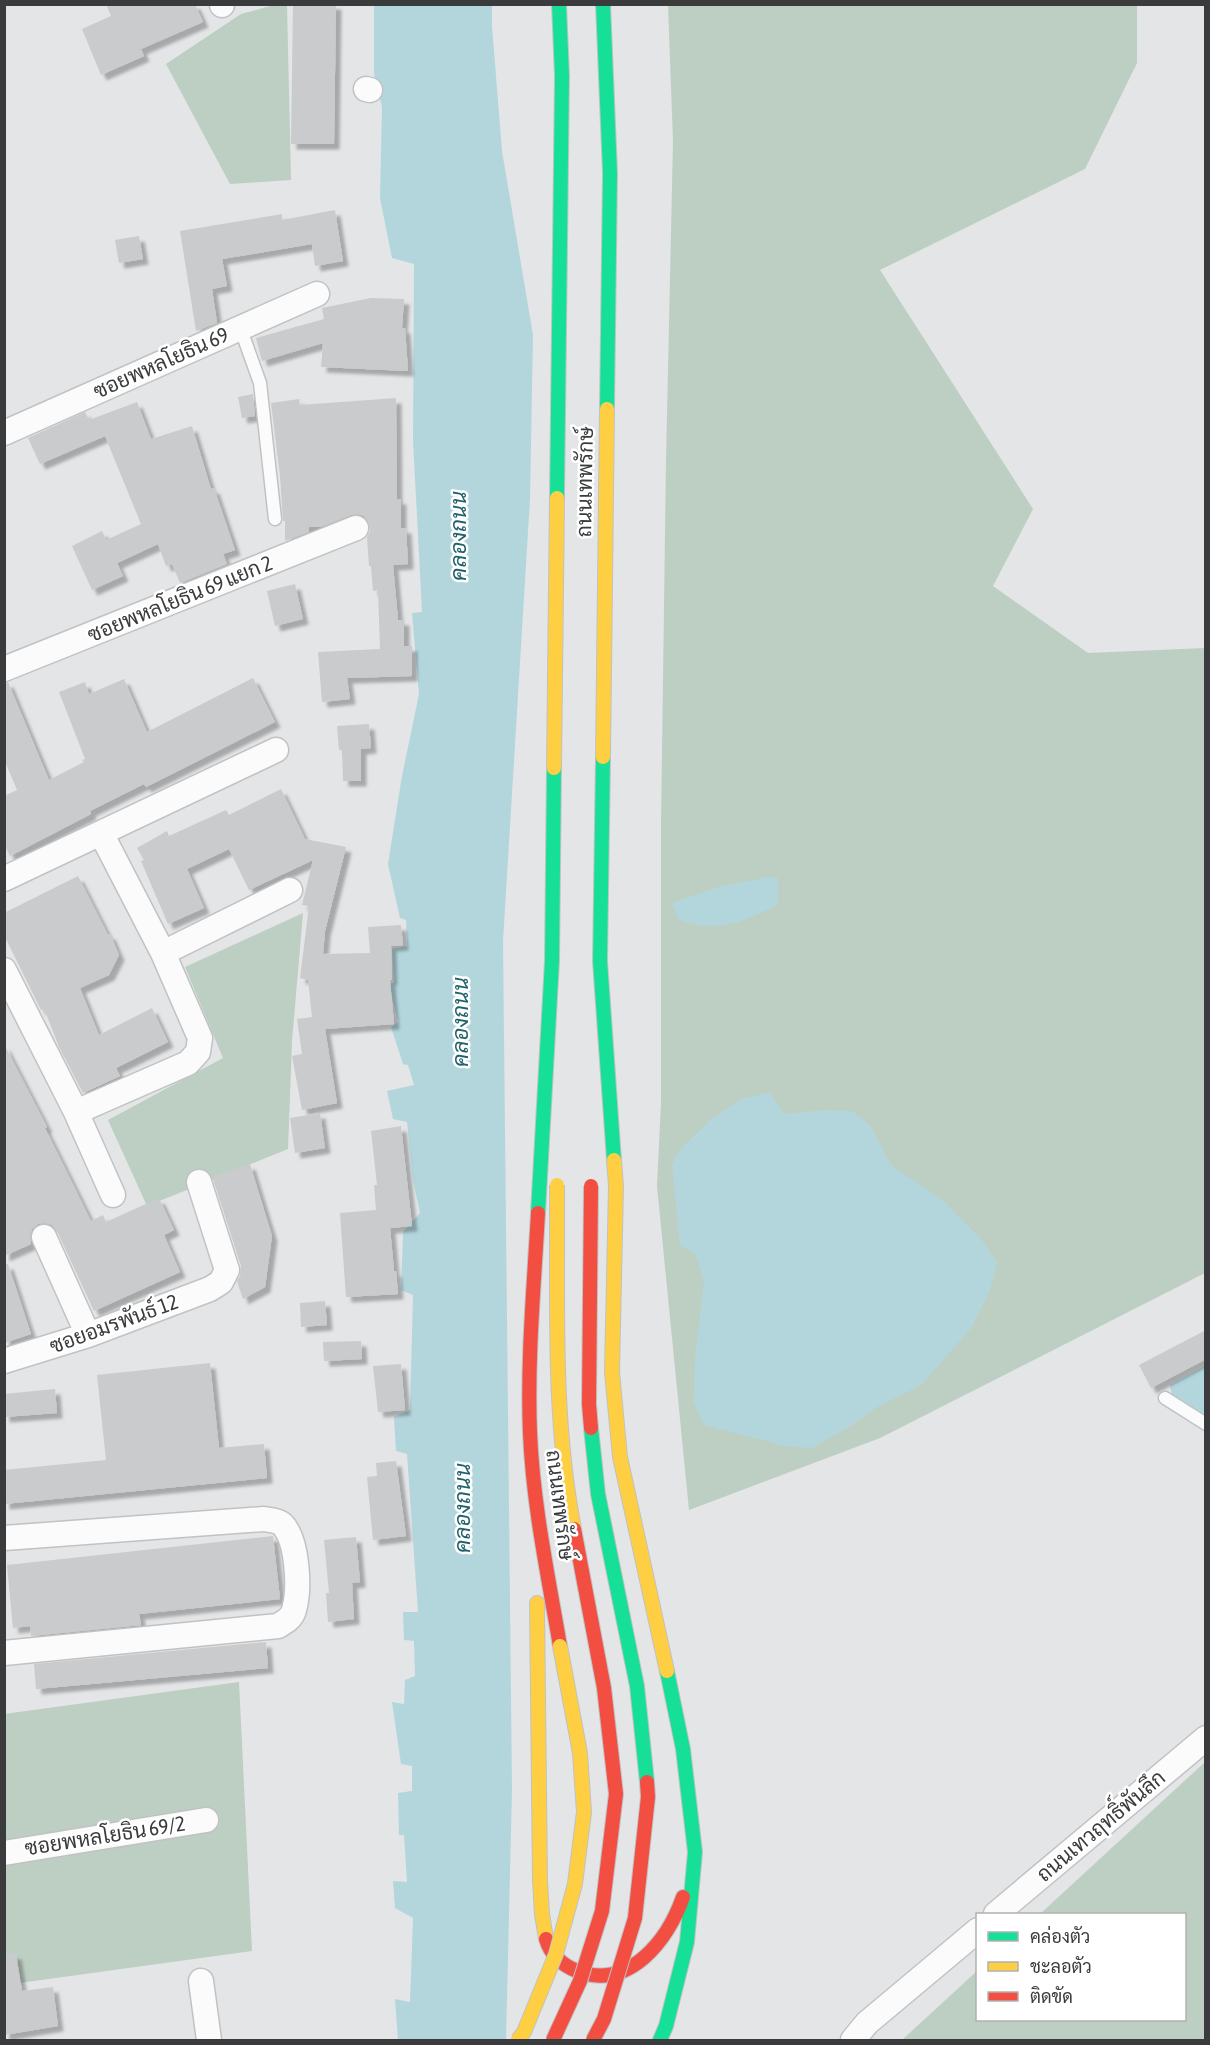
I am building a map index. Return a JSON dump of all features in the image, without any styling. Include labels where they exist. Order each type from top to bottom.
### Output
[{"type":"main road","name":"ถนนเทพรักษ์","points":[[556,1137],[552,961],[562,76],[559,4]]},
{"type":"main road","name":"ถนนเทพรักษ์","points":[[595,1091],[600,961],[610,173],[603,4]]},
{"type":"main road","name":"ถนนเทพรักษ์","points":[[518,2040],[524,2032],[556,1954],[575,1884],[584,1812],[580,1753],[537,1510],[530,1434],[530,1355],[552,961]]},
{"type":"main road","name":"ถนนเทพรักษ์","points":[[600,961],[616,1186],[612,1372],[620,1457],[683,1749],[695,1852],[687,1942],[666,2026],[660,2040]]},
{"type":"main road","name":"ถนนเทพรักษ์","points":[[553,2040],[580,1981],[602,1911],[616,1794],[604,1688],[565,1483],[558,1403],[556,1179]]},
{"type":"main road","name":"ถนนเทพรักษ์","points":[[591,1180],[590,1404],[598,1494],[638,1686],[648,1797],[636,1918],[604,2019],[593,2040]]},
{"type":"main road","points":[[537,1510],[536,1703],[541,1878],[543,1927],[551,1953],[567,1968],[590,1976],[607,1977],[644,1960],[666,1935],[680,1908],[695,1852]]},
{"type":"street","name":"ซอยพหลโยธิน 69","points":[[4,433],[317,294]]},
{"type":"street","name":"ซอยพหลโยธิน 69 แยก 2","points":[[4,669],[356,528]]},
{"type":"street","points":[[4,879],[276,750]]},
{"type":"street","points":[[76,1112],[188,1063],[198,1052],[200,1038],[163,953],[101,833]]},
{"type":"street","points":[[163,953],[290,890]]},
{"type":"street","points":[[4,970],[76,1112],[113,1195]]},
{"type":"street","name":"ซอยอมรพันธ์ 12","points":[[4,1361],[88,1335],[210,1289],[221,1282],[227,1270],[199,1182]]},
{"type":"street","points":[[44,1237],[88,1335]]},
{"type":"street","points":[[4,1538],[264,1519],[279,1521],[289,1532],[297,1565],[294,1612],[287,1621],[278,1626],[4,1653]]},
{"type":"street","name":"ถนนเทวฤทธิ์พันลึก","points":[[997,1913],[1206,1738]]},
{"type":"street","name":"ซอยพหลโยธิน 69/2","points":[[4,1853],[206,1820]]},
{"type":"street","points":[[853,2040],[867,2023],[976,1932]]},
{"type":"street","points":[[201,1981],[206,2040]]},
{"type":"lane","points":[[240,327],[260,384],[275,519]]},
{"type":"lane","points":[[1165,1398],[1206,1424]]},
{"type":"green space","points":[[274,5],[287,5],[291,180],[230,184],[166,64],[241,14]]},
{"type":"green space","points":[[668,5],[1137,5],[1137,63],[1085,169],[880,270],[1033,509],[993,586],[1088,653],[1206,648],[1205,1273],[880,1438],[689,1510],[657,1186],[661,1103],[661,826],[673,141]]},
{"type":"green space","points":[[303,913],[292,1041],[288,1149],[147,1206],[108,1120],[223,1058],[185,967]]},
{"type":"green space","points":[[239,1682],[252,1951],[5,1985],[4,1714]]},
{"type":"green space","points":[[1205,1762],[1205,2040],[902,2040],[976,1972],[976,2021],[1186,2021],[1186,1913],[1041,1913]]},
{"type":"water","name":"คลองถนน","points":[[374,5],[492,5],[502,151],[533,335],[530,499],[503,941],[512,1790],[506,2040],[398,2040],[395,1999],[410,2002],[413,1918],[395,1908],[393,1881],[407,1882],[404,1835],[399,1835],[398,1793],[412,1791],[412,1766],[401,1764],[392,1702],[404,1704],[405,1680],[415,1676],[414,1641],[404,1640],[403,1612],[418,1612],[407,1454],[396,1451],[394,1417],[410,1410],[413,1295],[401,1290],[403,1232],[420,1213],[413,1180],[407,1122],[393,1119],[387,1091],[414,1085],[408,1065],[403,1064],[391,1027],[398,1022],[392,996],[384,993],[383,983],[394,983],[392,949],[407,946],[406,920],[400,918],[388,864],[402,776],[419,694],[412,613],[422,612],[413,440],[414,264],[392,258],[380,198],[382,107],[374,74]]},
{"type":"water","points":[[769,877],[778,878],[778,904],[742,921],[717,926],[692,923],[678,919],[672,903],[722,886]]},
{"type":"water","points":[[770,1093],[784,1114],[825,1110],[852,1111],[870,1125],[891,1165],[946,1203],[981,1239],[997,1262],[990,1290],[971,1328],[921,1385],[877,1407],[852,1425],[812,1448],[785,1446],[704,1425],[694,1403],[695,1359],[704,1281],[695,1253],[680,1246],[672,1164],[681,1149],[713,1118],[743,1098]]},
{"type":"water","points":[[1205,1366],[1205,1415],[1172,1396],[1170,1385]]},
{"type":"building","points":[[106,4],[195,4],[203,22],[141,49],[144,56],[101,75],[82,29],[111,16]]},
{"type":"building","points":[[293,4],[336,4],[334,144],[291,144]]},
{"type":"building","points":[[335,210],[343,261],[315,266],[312,244],[222,259],[227,286],[212,289],[217,323],[196,331],[180,231],[282,214],[282,220]]},
{"type":"building","points":[[139,236],[143,259],[119,263],[115,240]]},
{"type":"building","points":[[371,298],[404,299],[402,328],[405,328],[408,371],[321,367],[323,343],[262,361],[256,338],[324,319],[322,308]]},
{"type":"building","points":[[253,394],[255,416],[242,418],[238,397]]},
{"type":"building","points":[[396,398],[397,499],[401,499],[401,528],[406,528],[408,564],[393,565],[398,620],[404,620],[404,646],[412,646],[412,676],[347,678],[350,699],[322,702],[318,652],[380,649],[378,590],[373,591],[371,566],[369,566],[367,537],[370,531],[369,523],[364,516],[351,515],[321,527],[309,527],[309,532],[285,541],[285,521],[283,521],[271,403],[299,399],[300,405]]},
{"type":"building","points":[[137,402],[151,439],[192,426],[211,489],[214,488],[235,550],[223,554],[227,564],[180,583],[172,564],[166,566],[158,544],[117,563],[123,576],[92,590],[72,546],[102,531],[106,540],[141,524],[105,436],[40,464],[28,438],[85,412],[89,420]]},
{"type":"building","points":[[295,584],[303,619],[275,626],[267,591]]},
{"type":"building","points":[[253,678],[275,722],[146,787],[144,784],[90,811],[91,814],[10,856],[4,844],[4,796],[17,790],[4,759],[4,683],[8,682],[49,780],[84,762],[82,760],[85,759],[59,692],[85,682],[89,694],[124,679],[147,732]]},
{"type":"building","points":[[369,724],[371,748],[361,749],[361,781],[343,781],[342,750],[339,750],[337,726]]},
{"type":"building","points":[[281,789],[305,839],[346,847],[325,931],[323,954],[370,953],[368,927],[401,925],[403,945],[391,946],[392,980],[390,980],[394,1024],[325,1029],[337,1103],[302,1110],[292,1056],[302,1054],[297,1019],[312,1017],[308,980],[300,978],[309,906],[302,905],[313,860],[249,890],[229,849],[187,869],[204,908],[168,924],[141,861],[144,860],[137,848],[167,831],[169,836],[226,810],[229,815]]},
{"type":"building","points":[[78,876],[119,955],[109,975],[80,988],[99,1035],[152,1008],[168,1042],[116,1068],[120,1076],[83,1093],[59,1047],[44,1008],[41,1010],[4,935],[4,913]]},
{"type":"building","points":[[4,1044],[47,1127],[45,1128],[91,1221],[103,1215],[106,1222],[159,1198],[174,1230],[164,1235],[180,1272],[94,1311],[57,1231],[52,1225],[38,1224],[32,1229],[31,1244],[4,1256]]},
{"type":"building","points":[[320,1113],[325,1148],[295,1153],[290,1118]]},
{"type":"building","points":[[401,1126],[412,1226],[390,1228],[398,1294],[346,1297],[340,1213],[376,1210],[374,1185],[377,1185],[371,1131]]},
{"type":"building","points":[[250,1164],[272,1236],[265,1287],[243,1299],[237,1281],[241,1266],[212,1176]]},
{"type":"building","points":[[8,1264],[31,1334],[4,1343],[4,1265]]},
{"type":"building","points":[[325,1301],[327,1325],[301,1327],[300,1303]]},
{"type":"building","points":[[1206,1330],[1206,1359],[1151,1388],[1139,1365]]},
{"type":"building","points":[[361,1341],[362,1359],[324,1361],[323,1342]]},
{"type":"building","points":[[210,1363],[219,1448],[264,1444],[267,1478],[4,1504],[4,1470],[106,1460],[97,1375]]},
{"type":"building","points":[[401,1364],[405,1410],[378,1412],[373,1366]]},
{"type":"building","points":[[55,1389],[57,1413],[4,1417],[4,1394]]},
{"type":"building","points":[[396,1461],[406,1536],[373,1540],[367,1477],[377,1476],[376,1463]]},
{"type":"building","points":[[273,1536],[280,1599],[139,1614],[141,1625],[31,1636],[30,1626],[13,1628],[7,1565]]},
{"type":"building","points":[[356,1537],[360,1582],[352,1583],[354,1619],[328,1622],[326,1593],[329,1593],[324,1540]]},
{"type":"building","points":[[266,1642],[268,1668],[36,1689],[34,1664]]},
{"type":"building","points":[[4,1954],[16,1954],[22,1991],[53,1987],[58,2026],[4,2035]]},
{"type":"traffic: fast","points":[[557,498],[562,76],[559,4]]},
{"type":"traffic: fast","points":[[603,4],[610,173],[607,409]]},
{"type":"traffic: fast","points":[[603,757],[600,961],[614,1160]]},
{"type":"traffic: fast","points":[[538,1213],[552,961],[554,768]]},
{"type":"traffic: fast","points":[[591,1428],[598,1494],[637,1686],[647,1782]]},
{"type":"traffic: fast","points":[[660,2040],[666,2026],[687,1942],[695,1852],[683,1749],[667,1671]]},
{"type":"traffic: slow","points":[[603,757],[607,409]]},
{"type":"traffic: slow","points":[[554,768],[557,498]]},
{"type":"traffic: slow","points":[[614,1160],[616,1186],[612,1372],[620,1457],[667,1671]]},
{"type":"traffic: slow","points":[[557,1185],[559,1400],[562,1443],[574,1529]]},
{"type":"traffic: slow","points":[[537,1603],[540,1880],[546,1939]]},
{"type":"traffic: slow","points":[[518,2040],[524,2032],[556,1954],[575,1884],[584,1812],[580,1753],[560,1646]]},
{"type":"traffic: jam","points":[[591,1186],[589,1404],[591,1428]]},
{"type":"traffic: jam","points":[[538,1213],[530,1351],[530,1433],[538,1513],[560,1646]]},
{"type":"traffic: jam","points":[[553,2040],[580,1981],[602,1911],[616,1794],[604,1688],[574,1529]]},
{"type":"traffic: jam","points":[[593,2040],[604,2019],[635,1918],[648,1797],[647,1782]]},
{"type":"traffic: jam","points":[[546,1939],[554,1955],[572,1969],[596,1975],[613,1974],[629,1968],[657,1945],[683,1897]]}]
